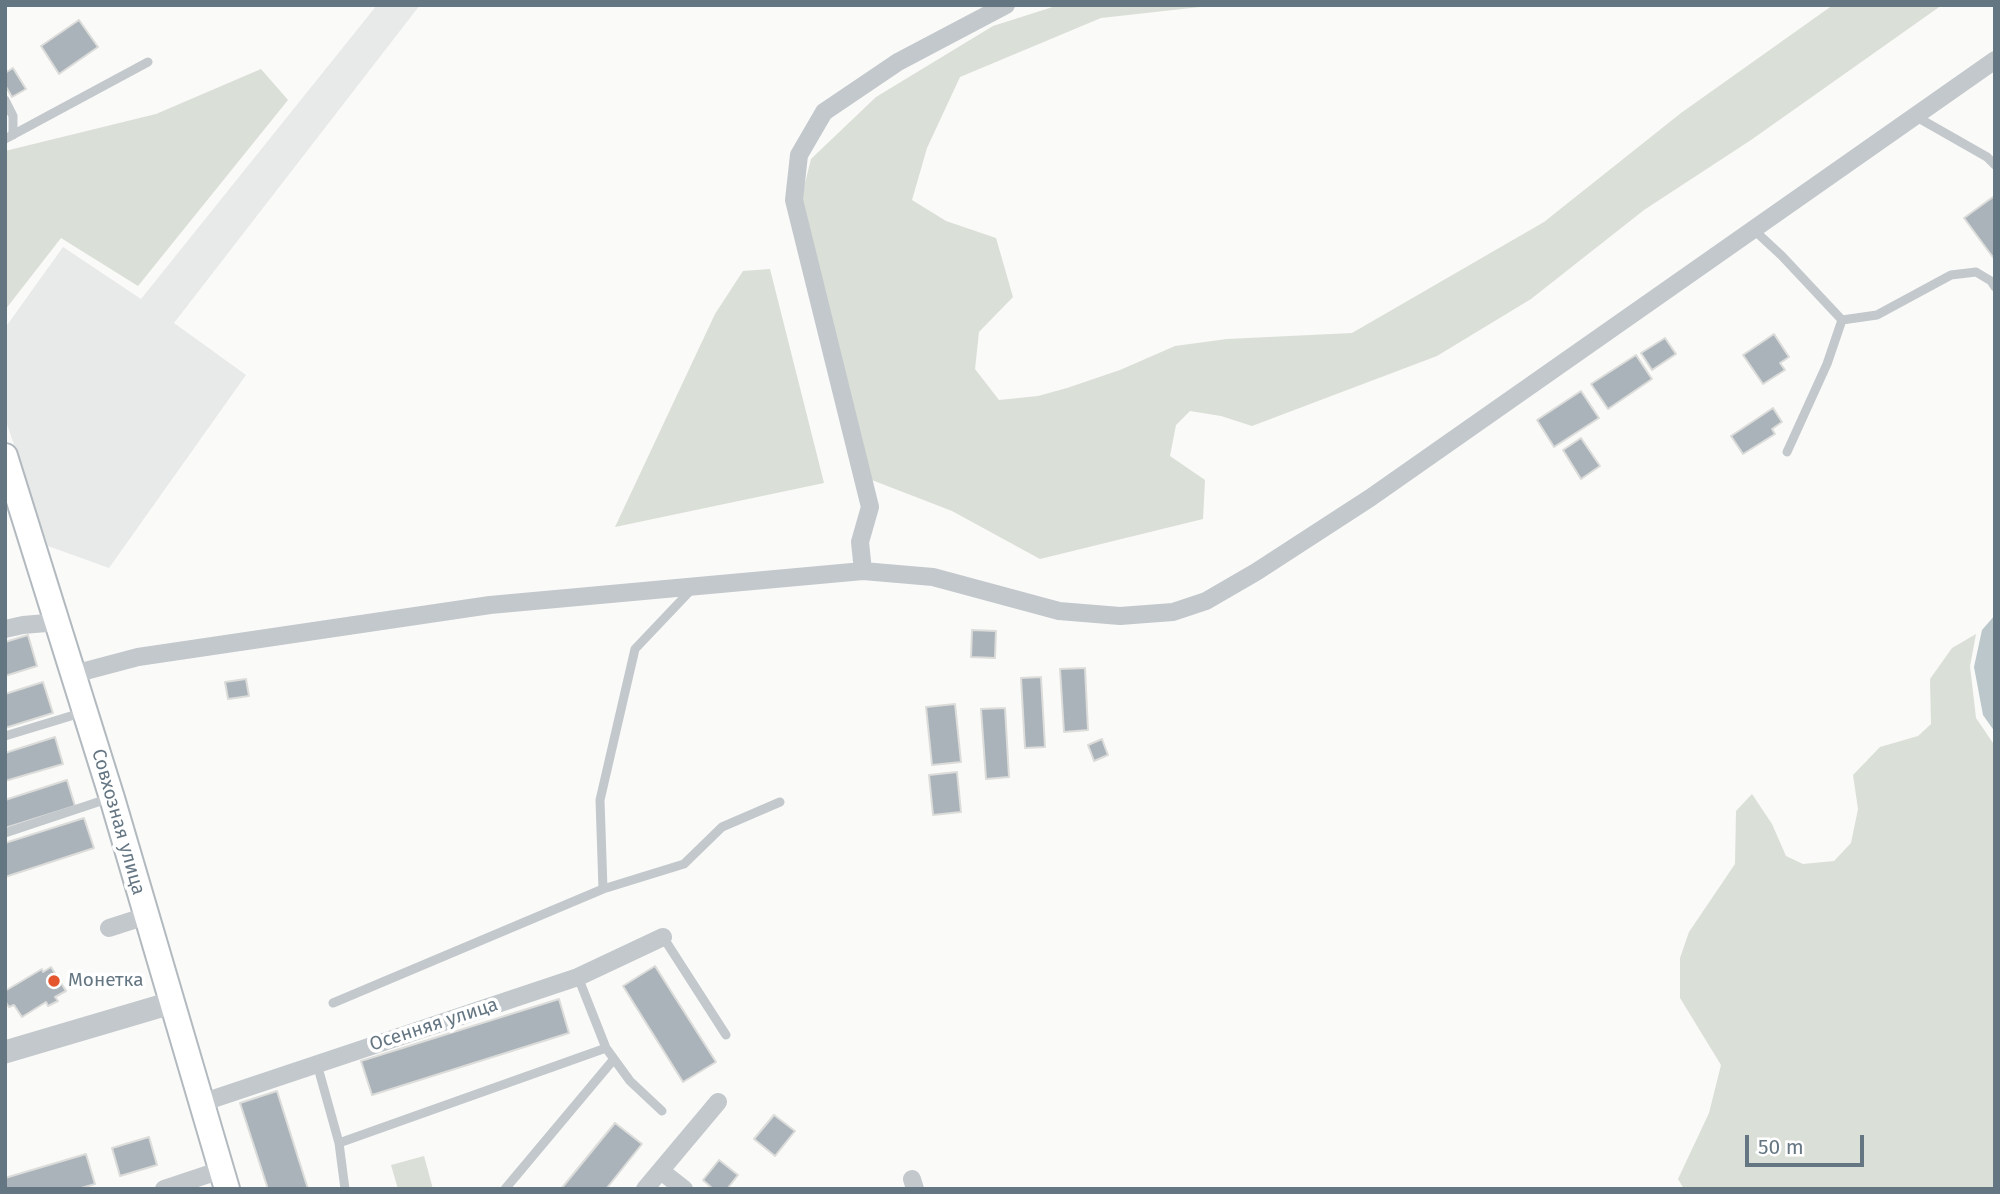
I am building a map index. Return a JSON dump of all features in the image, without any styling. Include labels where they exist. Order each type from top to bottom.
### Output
[{"type":"main road","name":"Совхозная улица","points":[[5,456],[86,712],[224,1179]]},
{"type":"street","points":[[863,571],[860,542],[870,507],[794,200],[799,155],[824,111],[898,62],[1006,5]]},
{"type":"street","points":[[74,674],[138,657],[476,607],[863,571],[933,577],[1059,611],[1133,615],[1173,612],[1206,601],[1370,498],[1995,60]]},
{"type":"street","points":[[5,629],[58,622]]},
{"type":"street","points":[[109,928],[146,916]]},
{"type":"street","name":"Осенняя улица","points":[[201,1103],[578,977],[663,937]]},
{"type":"street","points":[[5,1052],[171,1003]]},
{"type":"street","points":[[645,1189],[718,1102]]},
{"type":"street","points":[[661,1171],[684,1189]]},
{"type":"street","points":[[164,1189],[224,1179]]},
{"type":"lane","points":[[9,137],[148,62]]},
{"type":"lane","points":[[5,100],[13,116],[9,137]]},
{"type":"lane","points":[[1915,116],[1987,157],[1995,165]]},
{"type":"lane","points":[[1754,230],[1842,320]]},
{"type":"lane","points":[[1842,320],[1877,314],[1951,275],[1976,272],[1991,281],[1995,287]]},
{"type":"lane","points":[[1787,452],[1827,363],[1842,320]]},
{"type":"lane","points":[[603,888],[600,800],[635,649],[695,585]]},
{"type":"lane","points":[[5,736],[86,712]]},
{"type":"lane","points":[[5,833],[112,798]]},
{"type":"lane","points":[[333,1003],[603,888],[684,864],[722,827],[780,802]]},
{"type":"lane","points":[[663,937],[726,1035]]},
{"type":"lane","points":[[578,977],[606,1048],[630,1081],[662,1111]]},
{"type":"lane","points":[[339,1143],[606,1048]]},
{"type":"lane","points":[[505,1189],[614,1059]]},
{"type":"lane","points":[[317,1064],[339,1143],[345,1189]]},
{"type":"shaded area","points":[[377,5],[420,5],[174,323],[246,375],[109,568],[48,546],[5,418],[5,328],[63,247],[141,299]]},
{"type":"shaded area","points":[[1059,5],[1218,5],[1101,18],[960,77],[927,148],[912,200],[946,221],[996,238],[1013,297],[979,332],[975,369],[999,400],[1038,396],[1067,388],[1120,370],[1175,346],[1227,339],[1352,333],[1544,222],[1681,113],[1833,5],[1942,5],[1751,140],[1644,210],[1531,299],[1437,356],[1252,426],[1221,416],[1190,411],[1176,425],[1170,456],[1205,480],[1203,519],[1040,559],[952,511],[864,477],[799,207],[811,159],[876,97],[993,26]]},
{"type":"shaded area","points":[[261,69],[288,100],[138,286],[61,238],[5,310],[5,151],[156,114]]},
{"type":"shaded area","points":[[770,269],[824,483],[615,527],[715,314],[743,271]]},
{"type":"shaded area","points":[[1995,615],[1995,732],[1983,715],[1974,667],[1982,630]]},
{"type":"shaded area","points":[[1976,634],[1970,666],[1976,718],[1995,746],[1995,1189],[1684,1189],[1678,1179],[1709,1113],[1721,1065],[1680,998],[1680,958],[1689,932],[1735,864],[1736,811],[1752,794],[1772,824],[1786,856],[1803,864],[1834,861],[1851,843],[1858,809],[1853,775],[1880,747],[1918,736],[1931,724],[1930,679],[1952,648]]},
{"type":"shaded area","points":[[424,1156],[433,1189],[398,1189],[391,1165]]},
{"type":"building","points":[[79,20],[98,47],[59,74],[41,46]]},
{"type":"building","points":[[13,68],[26,89],[12,97],[5,85],[5,73]]},
{"type":"building","points":[[1993,197],[1995,200],[1995,260],[1964,218]]},
{"type":"building","points":[[1774,334],[1789,357],[1780,363],[1785,370],[1763,384],[1743,355]]},
{"type":"building","points":[[1665,338],[1676,354],[1652,370],[1641,353]]},
{"type":"building","points":[[1636,355],[1652,379],[1608,409],[1591,384]]},
{"type":"building","points":[[1581,391],[1599,418],[1554,447],[1537,420]]},
{"type":"building","points":[[1773,408],[1782,422],[1772,429],[1775,434],[1743,454],[1731,436]]},
{"type":"building","points":[[1581,438],[1600,466],[1581,479],[1563,450]]},
{"type":"building","points":[[972,630],[996,631],[995,658],[971,657]]},
{"type":"building","points":[[28,635],[37,666],[5,676],[5,642]]},
{"type":"building","points":[[1085,668],[1088,730],[1064,732],[1060,669]]},
{"type":"building","points":[[1041,677],[1045,747],[1025,748],[1021,678]]},
{"type":"building","points":[[246,679],[249,696],[228,699],[225,682]]},
{"type":"building","points":[[43,682],[53,713],[5,728],[5,694]]},
{"type":"building","points":[[955,704],[961,762],[932,765],[926,707]]},
{"type":"building","points":[[1005,708],[1009,777],[986,779],[981,709]]},
{"type":"building","points":[[55,737],[63,764],[5,781],[5,753]]},
{"type":"building","points":[[1102,739],[1108,755],[1094,761],[1088,745]]},
{"type":"building","points":[[957,772],[961,812],[933,815],[929,775]]},
{"type":"building","points":[[67,780],[75,806],[5,828],[5,800]]},
{"type":"building","points":[[84,818],[94,848],[5,877],[5,843]]},
{"type":"building","points":[[655,966],[716,1062],[683,1082],[623,986]]},
{"type":"building","points":[[51,967],[66,991],[55,997],[58,1001],[48,1006],[46,1002],[22,1017],[14,1005],[9,1007],[5,1001],[5,991],[42,969],[43,972]]},
{"type":"building","points":[[559,999],[569,1033],[372,1095],[361,1061]]},
{"type":"building","points":[[277,1091],[308,1189],[268,1189],[240,1103]]},
{"type":"building","points":[[774,1115],[795,1131],[775,1156],[754,1139]]},
{"type":"building","points":[[615,1123],[642,1144],[606,1189],[561,1189]]},
{"type":"building","points":[[149,1137],[157,1165],[120,1176],[112,1148]]},
{"type":"building","points":[[86,1154],[95,1184],[78,1189],[5,1189],[5,1178]]},
{"type":"building","points":[[719,1160],[738,1175],[727,1189],[713,1189],[703,1180]]},
{"type":"place","name":"Монетка","points":[[54,981]]}]
